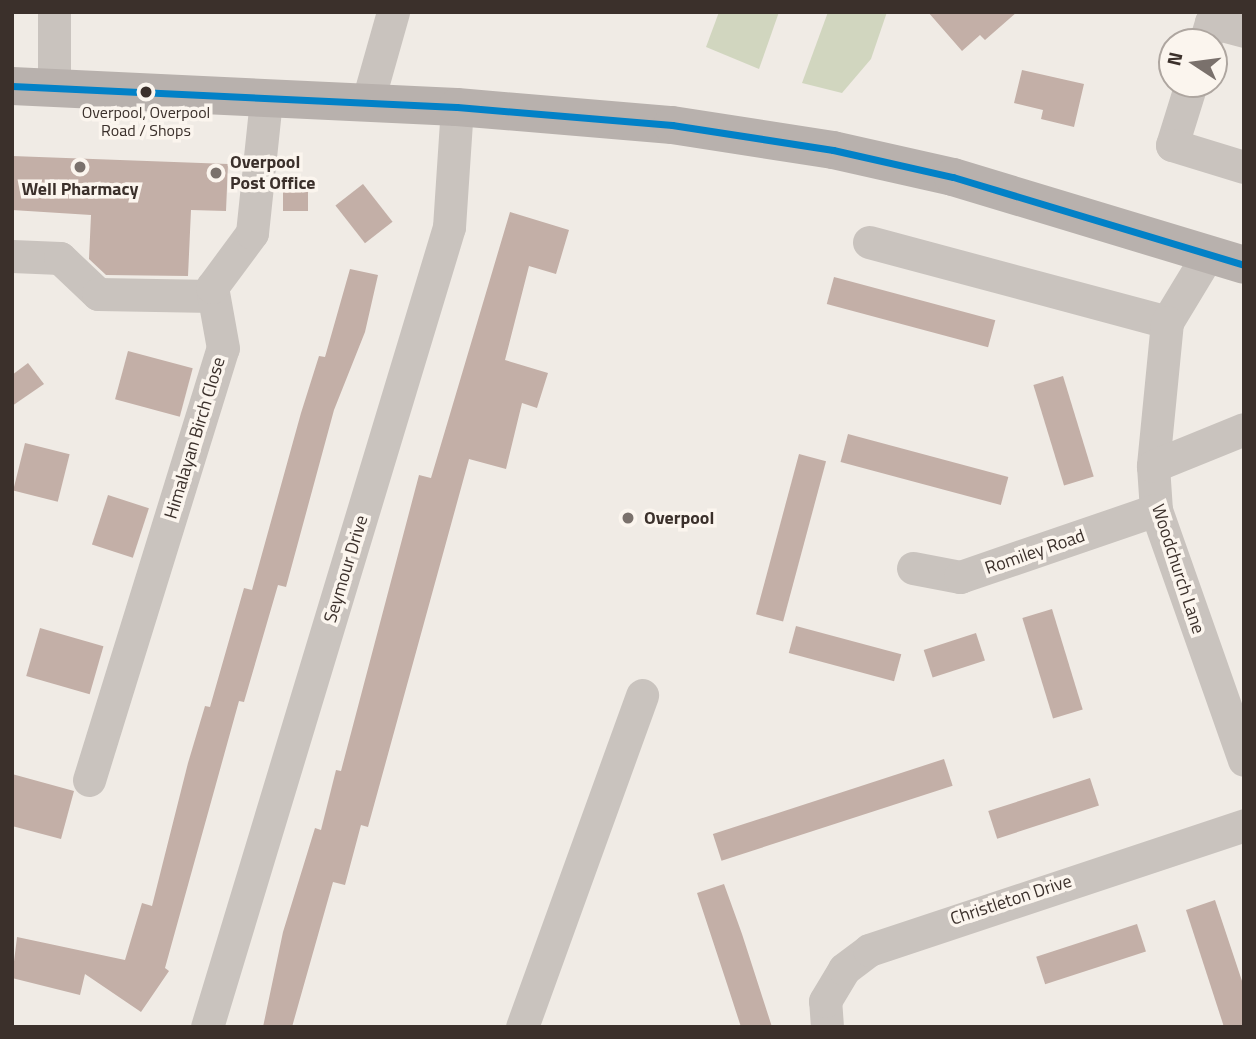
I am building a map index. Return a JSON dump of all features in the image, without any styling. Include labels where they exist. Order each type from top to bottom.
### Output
[{"type":"main road","points":[[12,86],[457,107],[715,132],[825,149],[953,177],[1244,265]]},
{"type":"street","points":[[54,12],[54,87]]},
{"type":"street","points":[[367,104],[393,12]]},
{"type":"street","points":[[1209,28],[1211,22],[1244,31]]},
{"type":"street","points":[[1187,98],[1172,145],[1244,167]]},
{"type":"street","points":[[12,256],[60,258],[98,294],[213,296],[212,287],[252,233],[266,99]]},
{"type":"street","name":"Seymour Drive","points":[[207,1027],[449,227],[457,107]]},
{"type":"street","points":[[869,242],[1167,322]]},
{"type":"street","name":"Woodchurch Lane","points":[[1207,256],[1167,322],[1153,466],[1156,510],[1244,761]]},
{"type":"street","name":"Himalayan Birch Close","points":[[89,780],[223,348],[213,296]]},
{"type":"street","points":[[1153,466],[1244,429]]},
{"type":"street","name":"Romiley Road","points":[[913,568],[960,577],[1156,510]]},
{"type":"street","points":[[522,1027],[642,695]]},
{"type":"street","name":"Christleton Drive","points":[[827,1027],[825,1001],[844,969],[869,950],[1244,825]]},
{"type":"green space","points":[[719,12],[779,12],[759,69],[706,47]]},
{"type":"green space","points":[[828,12],[887,12],[871,59],[842,93],[802,83]]},
{"type":"building","points":[[928,12],[1017,12],[985,40],[980,35],[962,51]]},
{"type":"building","points":[[1022,70],[1084,84],[1074,127],[1041,119],[1043,110],[1014,103]]},
{"type":"building","points":[[12,156],[228,164],[226,211],[191,210],[188,276],[106,275],[89,259],[91,215],[12,210]]},
{"type":"building","points":[[283,179],[308,179],[308,211],[283,211]]},
{"type":"building","points":[[363,184],[393,222],[365,243],[335,206]]},
{"type":"building","points":[[510,212],[569,230],[556,274],[529,266],[505,360],[548,373],[537,408],[522,403],[506,469],[469,459],[368,827],[361,825],[345,885],[333,882],[292,1027],[263,1027],[283,932],[315,828],[321,830],[336,770],[341,771],[419,475],[431,478]]},
{"type":"building","points":[[350,269],[378,275],[365,332],[334,410],[286,587],[278,585],[244,702],[239,701],[165,968],[169,971],[141,1012],[85,974],[80,995],[12,978],[17,937],[125,960],[142,903],[152,906],[205,706],[210,707],[244,588],[252,590],[301,413],[319,356],[325,357]]},
{"type":"building","points":[[834,277],[995,320],[988,347],[827,304]]},
{"type":"building","points":[[128,351],[193,368],[180,417],[115,399]]},
{"type":"building","points":[[28,363],[44,384],[12,406],[12,375]]},
{"type":"building","points":[[1063,376],[1094,476],[1064,485],[1033,385]]},
{"type":"building","points":[[848,434],[1008,477],[1001,505],[840,462]]},
{"type":"building","points":[[25,443],[70,454],[58,502],[13,491]]},
{"type":"building","points":[[799,454],[826,461],[783,622],[756,614]]},
{"type":"building","points":[[108,495],[149,508],[133,558],[92,544]]},
{"type":"building","points":[[1052,609],[1083,709],[1053,718],[1022,618]]},
{"type":"building","points":[[796,626],[901,654],[894,681],[789,653]]},
{"type":"building","points":[[40,628],[103,646],[90,694],[26,676]]},
{"type":"building","points":[[976,633],[985,661],[933,678],[924,650]]},
{"type":"building","points":[[944,759],[953,786],[722,861],[713,834]]},
{"type":"building","points":[[12,774],[74,791],[61,839],[12,826]]},
{"type":"building","points":[[1090,778],[1099,806],[997,839],[988,811]]},
{"type":"building","points":[[724,884],[772,1027],[741,1027],[697,893]]},
{"type":"building","points":[[1215,900],[1244,987],[1244,1027],[1224,1027],[1186,910]]},
{"type":"building","points":[[1137,924],[1146,952],[1045,984],[1036,957]]},
{"type":"transit line","points":[[12,86],[457,107],[672,125],[833,150],[953,177],[1244,265]]},
{"type":"place","name":"Overpool, Overpool Road / Shops","points":[[146,92]]},
{"type":"place","name":"Well Pharmacy","points":[[80,167]]},
{"type":"place","name":"Overpool Post Office","points":[[216,173]]},
{"type":"place","name":"Overpool","points":[[628,518]]}]
